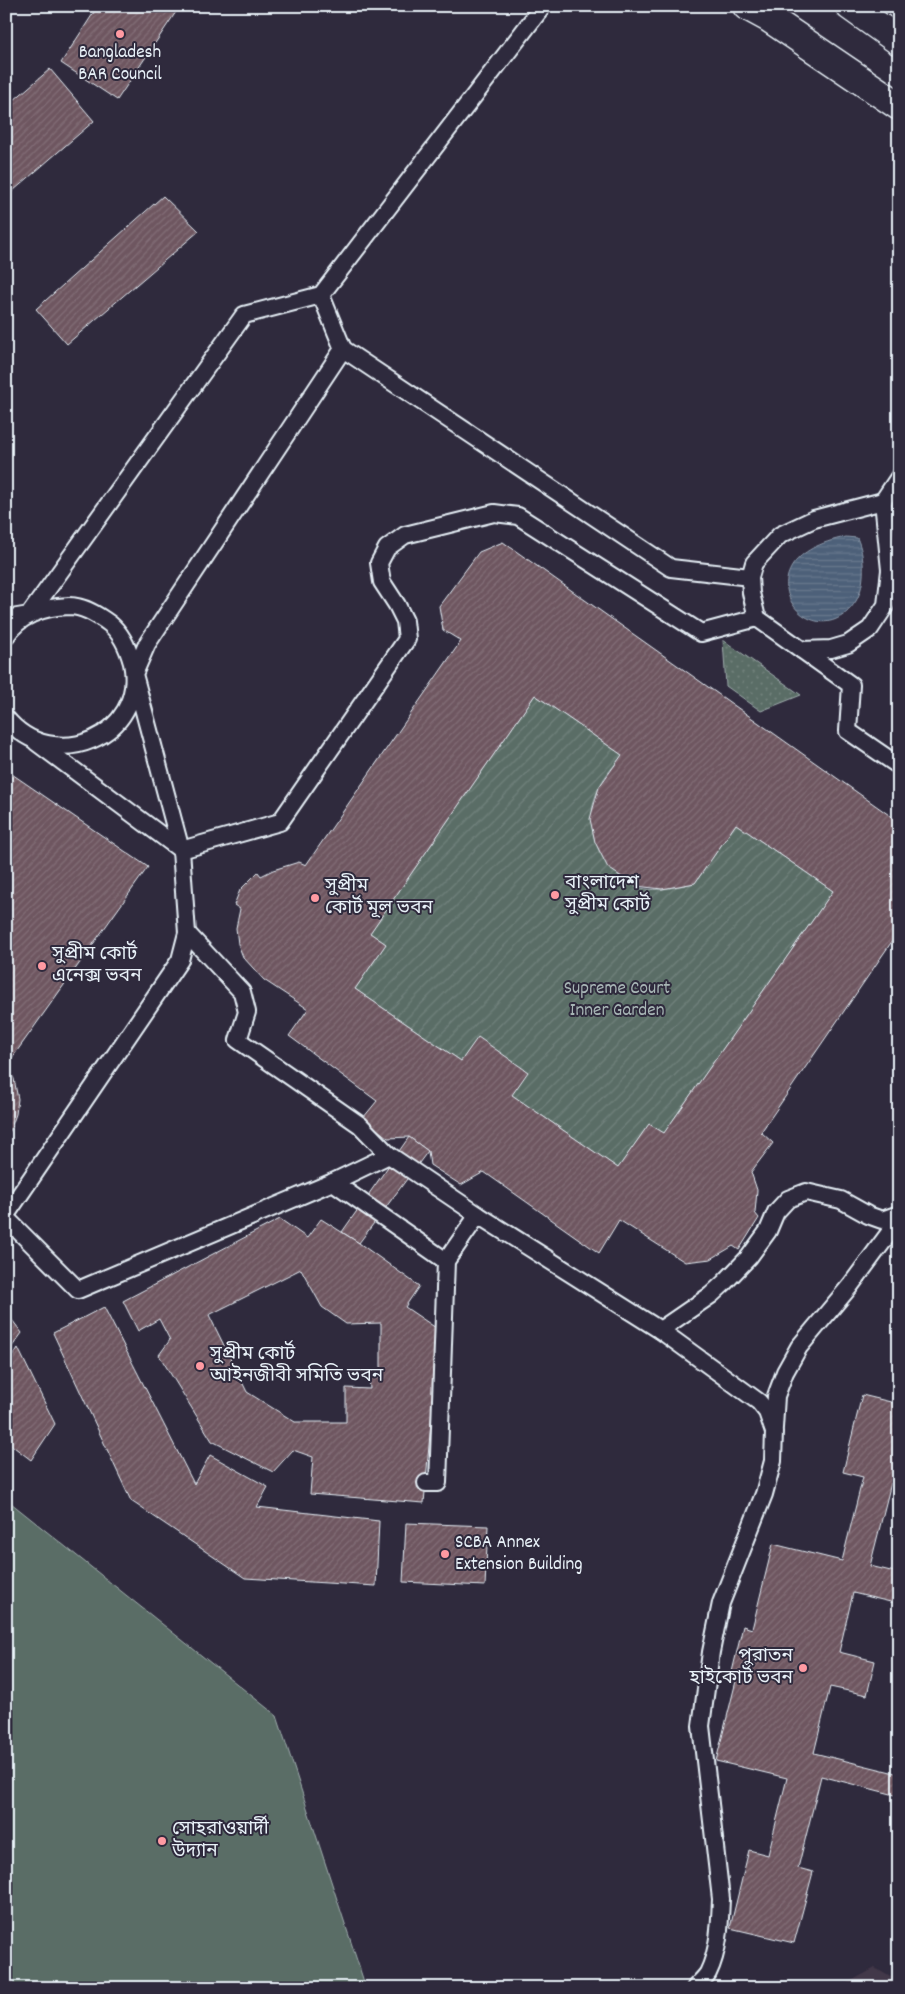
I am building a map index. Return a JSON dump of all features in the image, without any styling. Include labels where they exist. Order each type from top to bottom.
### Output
[{"type":"highway","points":[[747,6],[769,18],[899,106]]},
{"type":"highway","points":[[850,6],[899,41]]},
{"type":"lane","points":[[6,636],[11,628],[29,614],[244,314],[321,295],[544,6]]},
{"type":"lane","points":[[321,295],[343,348],[671,568],[750,576]]},
{"type":"lane","points":[[36,742],[56,747],[76,746],[95,739],[106,732],[124,712],[132,694],[134,674],[147,644],[343,348]]},
{"type":"lane","points":[[802,650],[832,649],[848,644],[870,629],[886,605],[890,570],[883,501],[899,477]]},
{"type":"lane","points":[[883,501],[814,519],[780,535],[754,563],[750,576],[751,593],[757,618],[851,685],[848,731],[899,766]]},
{"type":"lane","points":[[181,850],[280,822],[407,639],[405,622],[397,605],[382,582],[379,563],[387,548],[405,535],[494,512],[518,516],[701,633],[757,618]]},
{"type":"lane","points":[[6,619],[52,606],[76,606],[98,614],[116,630],[129,650],[181,850],[187,933],[180,960],[6,1216],[78,1290],[333,1182],[390,1155]]},
{"type":"lane","points":[[9,723],[181,850]]},
{"type":"lane","points":[[187,933],[242,992],[247,1012],[238,1040],[360,1125],[390,1155],[478,1215],[660,1330],[759,1402],[767,1412],[774,1432]]},
{"type":"lane","points":[[333,1182],[446,1261]]},
{"type":"lane","points":[[660,1330],[711,1295],[724,1283],[749,1257],[768,1231],[776,1212],[788,1199],[806,1192],[841,1200],[882,1220],[899,1214]]},
{"type":"lane","points":[[426,1483],[438,1482],[446,1261],[478,1215]]},
{"type":"lane","points":[[695,1988],[708,1973],[715,1949],[720,1914],[720,1889],[701,1726],[711,1652],[721,1603],[766,1486],[773,1461],[776,1396],[785,1372],[799,1347],[850,1286],[899,1220]]},
{"type":"shaded area","points":[[875,1968],[899,1982],[899,1988],[838,1988]]},
{"type":"green space","points":[[723,640],[801,695],[761,711],[726,686]]},
{"type":"green space","name":"Supreme Court Inner Garden","points":[[535,695],[622,755],[600,786],[594,800],[592,815],[596,844],[602,857],[622,878],[635,886],[649,889],[665,889],[695,883],[736,824],[833,891],[664,1133],[649,1124],[618,1168],[512,1095],[478,1038],[461,1061],[355,989],[386,944],[370,933]]},
{"type":"green space","name":"সোহরাওয়ার্দী উদ্যান","points":[[6,1499],[277,1716],[366,1988],[6,1988]]},
{"type":"water","points":[[846,537],[857,538],[862,553],[863,578],[859,594],[856,601],[839,618],[820,622],[804,615],[791,602],[787,584],[792,566],[811,549]]},
{"type":"building","name":"Bangladesh BAR Council","points":[[98,6],[180,6],[117,100],[61,63]]},
{"type":"building","points":[[50,69],[94,121],[6,197],[6,107]]},
{"type":"building","points":[[163,196],[199,231],[67,344],[36,309]]},
{"type":"building","name":"সুপ্রীম কোর্ট মূল ভবন","points":[[503,542],[899,822],[899,935],[897,934],[761,1132],[773,1143],[751,1172],[757,1190],[755,1213],[759,1218],[739,1250],[733,1246],[711,1259],[685,1262],[619,1220],[599,1253],[484,1172],[461,1185],[430,1165],[428,1151],[409,1137],[388,1138],[363,1118],[377,1101],[289,1036],[308,1009],[264,980],[243,957],[238,944],[236,928],[240,909],[234,905],[240,890],[258,872],[261,876],[299,862],[306,865],[461,641],[443,630],[439,606],[479,552]],"holes":[[[535,695],[622,755],[599,787],[590,819],[595,842],[608,868],[636,886],[662,889],[695,883],[736,824],[833,891],[664,1133],[649,1124],[618,1168],[512,1095],[528,1072],[478,1037],[461,1061],[355,989],[386,944],[370,933]]]},
{"type":"building","name":"সুপ্রীম কোর্ট এনেক্স ভবন","points":[[6,770],[148,867],[7,1065],[14,1079],[18,1099],[16,1114],[10,1131],[6,1136]]},
{"type":"building","points":[[409,1137],[428,1151],[359,1243],[342,1232]]},
{"type":"building","name":"সুপ্রীম কোর্ট আইনজীবী সমিতি ভবন","points":[[280,1219],[307,1238],[321,1219],[359,1243],[419,1286],[405,1307],[439,1330],[424,1503],[310,1494],[313,1457],[293,1450],[273,1472],[212,1441],[159,1355],[170,1340],[159,1319],[138,1331],[123,1301]],"holes":[[[301,1269],[322,1307],[346,1324],[381,1323],[381,1378],[369,1377],[370,1389],[346,1388],[346,1422],[295,1422],[247,1392],[209,1315]]]},
{"type":"building","points":[[104,1307],[194,1484],[210,1455],[268,1487],[257,1507],[379,1521],[376,1586],[245,1578],[131,1501],[53,1333]]},
{"type":"building","points":[[6,1312],[22,1333],[6,1355]]},
{"type":"building","points":[[18,1348],[55,1424],[31,1460],[6,1441],[6,1366]]},
{"type":"building","name":"পুরাতন হাইকোর্ট ভবন","points":[[862,1395],[899,1404],[899,1485],[891,1483],[870,1566],[899,1573],[899,1604],[853,1593],[839,1652],[875,1661],[867,1695],[830,1687],[814,1753],[899,1774],[899,1796],[821,1776],[798,1868],[813,1872],[794,1943],[730,1928],[749,1850],[768,1855],[787,1778],[716,1761],[737,1677],[731,1676],[743,1626],[752,1629],[773,1544],[842,1561],[863,1477],[843,1472]]},
{"type":"building","name":"SCBA Annex Extension Building","points":[[406,1523],[488,1526],[485,1586],[403,1582]]},
{"type":"place","name":"Bangladesh BAR Council","points":[[120,34]]},
{"type":"place","name":"বাংলাদেশ সুপ্রীম কোর্ট","points":[[555,895]]},
{"type":"place","name":"সুপ্রীম কোর্ট মূল ভবন","points":[[315,898]]},
{"type":"place","name":"সুপ্রীম কোর্ট এনেক্স ভবন","points":[[42,966]]},
{"type":"place","name":"সুপ্রীম কোর্ট আইনজীবী সমিতি ভবন","points":[[200,1366]]},
{"type":"place","name":"SCBA Annex Extension Building","points":[[445,1554]]},
{"type":"place","name":"পুরাতন হাইকোর্ট ভবন","points":[[803,1668]]},
{"type":"place","name":"সোহরাওয়ার্দী উদ্যান","points":[[162,1841]]}]
